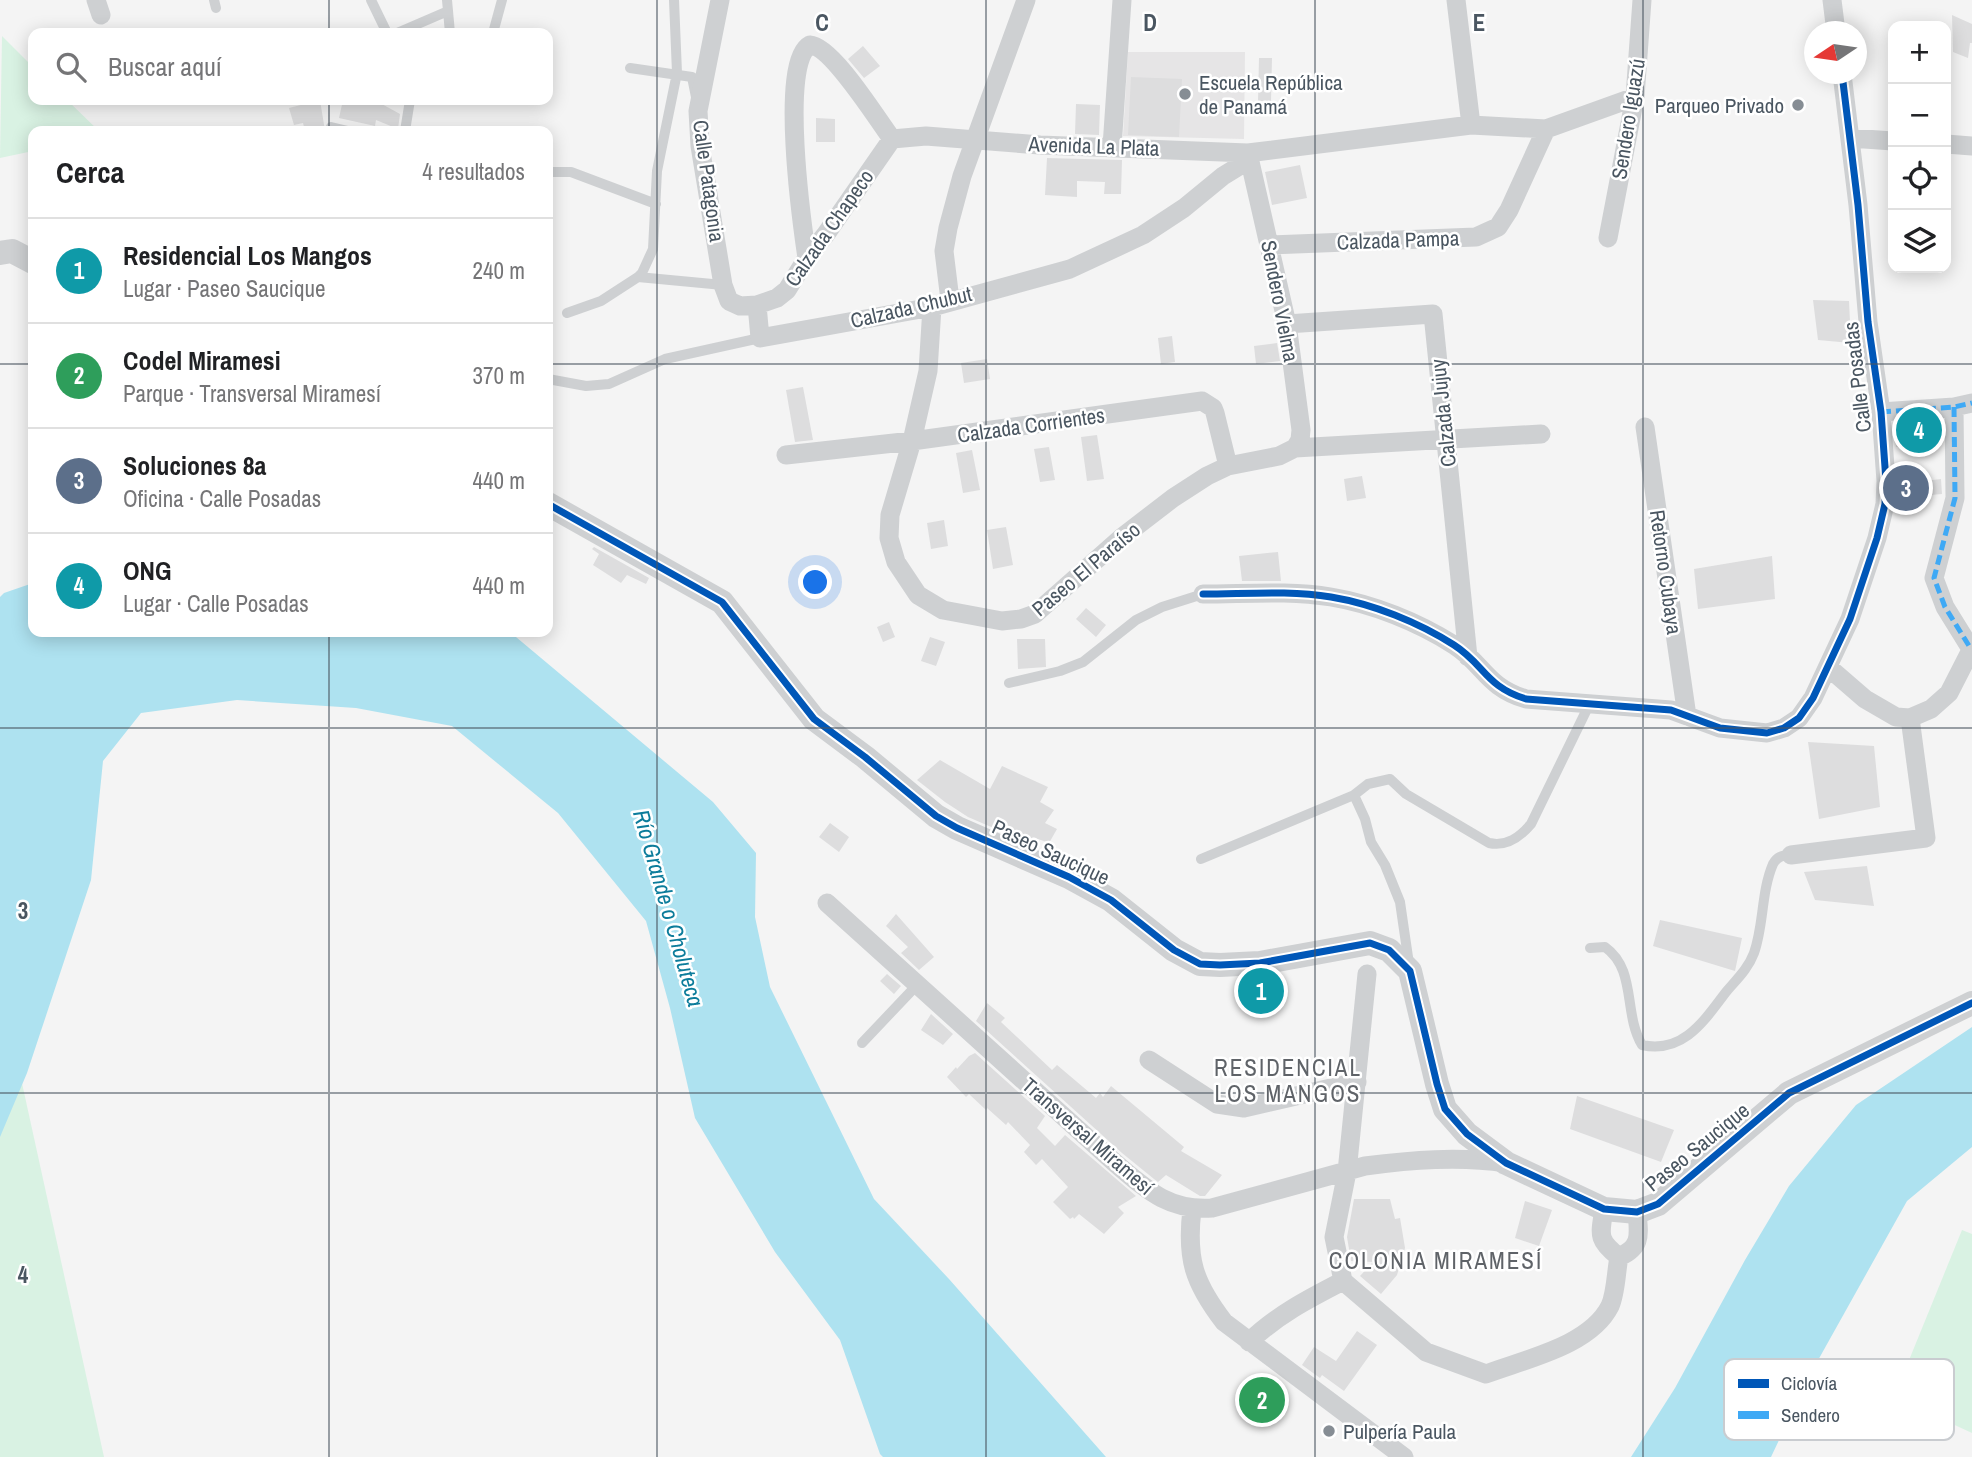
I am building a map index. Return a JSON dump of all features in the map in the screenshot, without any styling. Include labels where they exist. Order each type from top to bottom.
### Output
[{"type":"street","name":"Calle Patagonia","points":[[720,0],[698,111],[700,146],[723,285]]},
{"type":"street","name":"Paseo El Paraíso","points":[[1026,0],[962,176],[944,251],[941,303],[928,371],[912,441],[890,514],[889,538],[896,562],[918,595],[943,610],[1002,621],[1021,620],[1035,614],[1121,538],[1173,498],[1227,466],[1289,454],[1295,448],[1541,434]]},
{"type":"street","points":[[1112,147],[1122,0]]},
{"type":"street","points":[[1456,0],[1471,125]]},
{"type":"street","name":"Sendero Iguazú","points":[[1608,238],[1635,97],[1642,0]]},
{"type":"street","points":[[1832,0],[1835,21]]},
{"type":"street","points":[[807,258],[796,174],[794,129],[797,73],[805,47],[816,45],[835,61],[892,139]]},
{"type":"street","name":"Calle Posadas","points":[[1203,594],[1289,594],[1330,597],[1356,603],[1405,620],[1456,646],[1507,694],[1526,699],[1671,710],[1720,728],[1767,733],[1784,728],[1798,718],[1813,698],[1850,619],[1877,538],[1885,504],[1881,412],[1868,322],[1843,84]]},
{"type":"street","name":"Avenida La Plata","points":[[892,139],[926,136],[1249,157],[1471,125],[1546,128],[1635,97]]},
{"type":"street","name":"Calzada Pampa","points":[[1269,245],[1476,237],[1498,227],[1509,210],[1546,128]]},
{"type":"street","points":[[1850,138],[1888,141]]},
{"type":"street","name":"Calzada Chapeco","points":[[757,305],[777,298],[787,290],[892,139]]},
{"type":"street","points":[[1951,144],[1972,146]]},
{"type":"street","name":"Sendero Vielma","points":[[1249,157],[1287,324],[1301,430],[1300,440],[1295,448]]},
{"type":"street","name":"Calzada Chubut","points":[[760,338],[941,303],[1070,269],[1119,248],[1174,215],[1249,157]]},
{"type":"street","points":[[0,253],[12,251],[28,259]]},
{"type":"street","points":[[723,285],[729,301],[740,306],[757,305],[760,338]]},
{"type":"street","name":"Calzada Jujuy","points":[[1287,324],[1433,314],[1468,657]]},
{"type":"street","name":"Calzada Corrientes","points":[[786,455],[912,441],[1202,401],[1213,408],[1215,413],[1227,466]]},
{"type":"street","points":[[1828,667],[1865,699],[1896,717],[1910,718],[1931,709],[1949,693],[1971,648],[1945,607],[1934,578],[1955,498],[1963,405],[1881,412]]},
{"type":"street","name":"Retorno Cubaya","points":[[1645,427],[1687,716]]},
{"type":"street","name":"Paseo Saucique","points":[[553,507],[722,602],[814,719],[936,816],[957,828],[1069,877],[1111,900],[1174,950],[1200,964],[1259,963],[1370,943],[1389,950],[1410,971],[1445,1109],[1466,1134],[1506,1163],[1604,1209],[1637,1212],[1658,1204],[1790,1093],[1972,1003]]},
{"type":"street","points":[[1791,855],[1926,838],[1910,718]]},
{"type":"street","name":"Transversal Miramesí","points":[[827,903],[1152,1194],[1192,1209]]},
{"type":"street","points":[[1367,974],[1347,1172],[1334,1237],[1343,1281],[1426,1352],[1486,1374],[1573,1341],[1594,1327],[1610,1305],[1619,1257]]},
{"type":"street","points":[[1149,1060],[1217,1104],[1244,1108],[1357,1082]]},
{"type":"street","points":[[1404,1457],[1224,1322],[1204,1296],[1190,1250],[1192,1209],[1212,1208],[1376,1164],[1447,1159],[1481,1159],[1506,1163]]},
{"type":"street","points":[[1604,1209],[1601,1232],[1604,1246],[1619,1257]]},
{"type":"street","points":[[1619,1257],[1632,1251],[1639,1237],[1637,1212]]},
{"type":"street","points":[[1249,1342],[1270,1322],[1294,1306],[1343,1281]]},
{"type":"lane","points":[[371,0],[385,28]]},
{"type":"lane","points":[[447,0],[449,28]]},
{"type":"lane","points":[[494,28],[502,0]]},
{"type":"lane","points":[[567,313],[601,301],[638,276],[653,249],[657,172],[677,73],[674,0]]},
{"type":"lane","points":[[408,28],[447,11]]},
{"type":"lane","points":[[630,68],[692,77],[698,111]]},
{"type":"lane","points":[[406,126],[409,105]]},
{"type":"lane","points":[[553,172],[571,172],[656,204]]},
{"type":"lane","points":[[638,276],[723,285]]},
{"type":"lane","name":"Calzada Chubut","points":[[553,380],[586,386],[609,384],[665,359],[760,338]]},
{"type":"lane","points":[[1009,683],[1060,671],[1083,662],[1136,620],[1162,607],[1203,594]]},
{"type":"lane","points":[[1201,859],[1354,795],[1368,785],[1390,779],[1406,794],[1489,843],[1506,843],[1523,834],[1531,824],[1588,705]]},
{"type":"lane","points":[[1354,795],[1365,819],[1371,842],[1385,865],[1400,902],[1410,971]]},
{"type":"lane","points":[[1590,948],[1605,947],[1615,953],[1623,965],[1634,1033],[1642,1045],[1657,1048],[1673,1044],[1694,1031],[1748,967],[1755,951],[1774,861],[1784,855],[1791,855]]},
{"type":"lane","points":[[862,1043],[917,985]]},
{"type":"shaded area","name":"Escuela República de Panamá","points":[[1128,52],[1245,52],[1244,139],[1123,136]]},
{"type":"green space","points":[[2,36],[28,62],[28,105],[72,105],[94,126],[28,126],[28,152],[0,158]]},
{"type":"green space","points":[[11,1033],[104,1457],[0,1457],[0,1062]]},
{"type":"green space","points":[[1962,1230],[1972,1234],[1972,1433],[1954,1425],[1954,1359],[1909,1359]]},
{"type":"water","name":"Río Grande o Choluteca","points":[[28,585],[28,637],[516,637],[713,802],[756,853],[755,917],[770,987],[874,1199],[949,1279],[1106,1457],[883,1457],[880,1454],[840,1340],[775,1252],[695,1118],[670,1008],[646,921],[558,813],[452,726],[356,708],[237,700],[141,713],[103,761],[91,880],[27,1073],[0,1137],[0,597]]},
{"type":"water","points":[[1972,1027],[1972,1147],[1907,1201],[1819,1359],[1724,1359],[1724,1440],[1779,1440],[1771,1457],[1631,1457],[1675,1388],[1789,1186],[1856,1105]]},
{"type":"building","points":[[1952,15],[1972,24],[1972,43],[1968,58],[1953,52]]},
{"type":"building","points":[[863,46],[880,66],[864,78],[848,59]]},
{"type":"building","points":[[1259,58],[1272,58],[1271,101],[1258,101]]},
{"type":"building","points":[[1131,77],[1182,79],[1179,137],[1128,135]]},
{"type":"building","points":[[1076,104],[1100,105],[1099,135],[1075,134]]},
{"type":"building","points":[[321,105],[324,126],[304,126],[303,123],[294,125],[289,108]]},
{"type":"building","points":[[342,105],[384,105],[400,114],[398,126],[376,120],[375,126],[339,118]]},
{"type":"building","points":[[816,118],[835,119],[835,142],[816,142]]},
{"type":"building","points":[[1047,158],[1122,160],[1121,194],[1104,194],[1105,182],[1077,181],[1077,197],[1045,195]]},
{"type":"building","points":[[1300,165],[1307,198],[1272,205],[1265,172]]},
{"type":"building","points":[[1813,300],[1849,301],[1851,343],[1818,340]]},
{"type":"building","points":[[1172,336],[1175,362],[1161,364],[1158,338]]},
{"type":"building","points":[[1277,343],[1280,361],[1256,364],[1254,346]]},
{"type":"building","points":[[987,359],[990,379],[964,383],[961,363]]},
{"type":"building","points":[[803,387],[813,440],[795,442],[786,390]]},
{"type":"building","points":[[1942,420],[1942,442],[1896,447],[1894,423]]},
{"type":"building","points":[[1097,435],[1104,479],[1087,481],[1081,437]]},
{"type":"building","points":[[1049,447],[1055,480],[1040,482],[1034,449]]},
{"type":"building","points":[[972,450],[980,490],[963,493],[956,453]]},
{"type":"building","points":[[1923,474],[1924,481],[1941,479],[1942,494],[1907,497],[1905,476]]},
{"type":"building","points":[[1362,476],[1366,498],[1347,501],[1344,479]]},
{"type":"building","points":[[944,520],[948,546],[931,549],[927,523]]},
{"type":"building","points":[[1006,527],[1013,565],[993,569],[987,530]]},
{"type":"building","points":[[594,547],[649,578],[646,584],[627,575],[621,583],[593,565],[599,554],[592,549]]},
{"type":"building","points":[[1278,552],[1281,581],[1242,581],[1239,556]]},
{"type":"building","points":[[1772,556],[1775,599],[1698,609],[1694,569]]},
{"type":"building","points":[[1086,608],[1106,625],[1096,637],[1076,619]]},
{"type":"building","points":[[889,622],[895,637],[883,642],[877,627]]},
{"type":"building","points":[[930,637],[945,642],[936,666],[921,661]]},
{"type":"building","points":[[1017,639],[1045,639],[1046,667],[1018,669]]},
{"type":"building","points":[[1808,742],[1874,746],[1880,807],[1819,819]]},
{"type":"building","points":[[940,760],[990,789],[1002,766],[1048,787],[1040,802],[1054,810],[1045,823],[1057,829],[1049,843],[1038,839],[1034,841],[1022,835],[1019,839],[968,817],[917,780]]},
{"type":"building","points":[[830,823],[849,837],[839,852],[819,837]]},
{"type":"building","points":[[1867,866],[1874,906],[1815,900],[1804,872]]},
{"type":"building","points":[[896,914],[934,957],[919,970],[901,953],[908,947],[886,926]]},
{"type":"building","points":[[1660,920],[1742,938],[1735,971],[1653,946]]},
{"type":"building","points":[[887,974],[901,986],[894,994],[880,981]]},
{"type":"building","name":"RESIDENCIAL LOS MANGOS","points":[[1283,977],[1285,1002],[1238,1006],[1236,980]]},
{"type":"building","points":[[987,1003],[1005,1018],[1001,1022],[1052,1070],[1057,1065],[1096,1098],[1100,1093],[1103,1097],[1111,1086],[1184,1147],[1181,1151],[1222,1175],[1205,1196],[1200,1196],[1166,1175],[1158,1182],[1122,1153],[976,1021]]},
{"type":"building","points":[[931,1014],[953,1034],[943,1045],[921,1030]]},
{"type":"building","points":[[975,1053],[1045,1116],[1037,1128],[1055,1146],[1065,1135],[1136,1196],[1118,1207],[1124,1213],[1104,1234],[1079,1214],[1070,1219],[1053,1202],[1068,1187],[1042,1159],[1036,1165],[1024,1152],[1030,1145],[1008,1122],[1006,1125],[969,1094],[966,1097],[947,1077]]},
{"type":"building","points":[[1577,1096],[1674,1130],[1661,1162],[1570,1129]]},
{"type":"building","points":[[1354,1199],[1390,1199],[1395,1219],[1400,1218],[1405,1248],[1397,1275],[1381,1294],[1360,1276],[1373,1262],[1351,1261],[1347,1237]]},
{"type":"building","points":[[1525,1201],[1552,1210],[1539,1246],[1515,1238]]},
{"type":"building","points":[[1357,1331],[1377,1345],[1344,1391],[1302,1365],[1314,1347],[1336,1361]]},
{"type":"marked path","points":[[1881,412],[1954,407],[1972,403]]},
{"type":"marked path","points":[[1954,407],[1955,498],[1934,578],[1945,607],[1971,649]]},
{"type":"cycle path","points":[[1203,594],[1315,595],[1379,609],[1454,645],[1494,682],[1526,699],[1671,710],[1720,728],[1767,733],[1784,728],[1799,718],[1813,698],[1850,619],[1877,538],[1885,504],[1881,412],[1868,322],[1858,205],[1843,84]]},
{"type":"cycle path","points":[[553,507],[722,602],[814,719],[936,816],[957,828],[1069,877],[1111,900],[1174,950],[1200,964],[1260,963],[1370,943],[1389,950],[1410,971],[1445,1109],[1467,1134],[1506,1163],[1604,1209],[1637,1212],[1658,1204],[1789,1093],[1972,1003]]},
{"type":"place","name":"Escuela República de Panamá","points":[[1185,94]]},
{"type":"place","name":"Parqueo Privado","points":[[1798,105]]},
{"type":"place","name":"ONG","points":[[1919,430]]},
{"type":"place","name":"Soluciones 8a","points":[[1906,488]]},
{"type":"place","name":"Residencial Los Mangos","points":[[1261,991]]},
{"type":"place","name":"Codel Miramesi","points":[[1262,1400]]},
{"type":"place","name":"Pulpería Paula","points":[[1329,1431]]},
{"type":"district","name":"RESIDENCIAL LOS MANGOS","points":[[1288,1080]]},
{"type":"district","name":"COLONIA MIRAMESÍ","points":[[1436,1260]]}]
